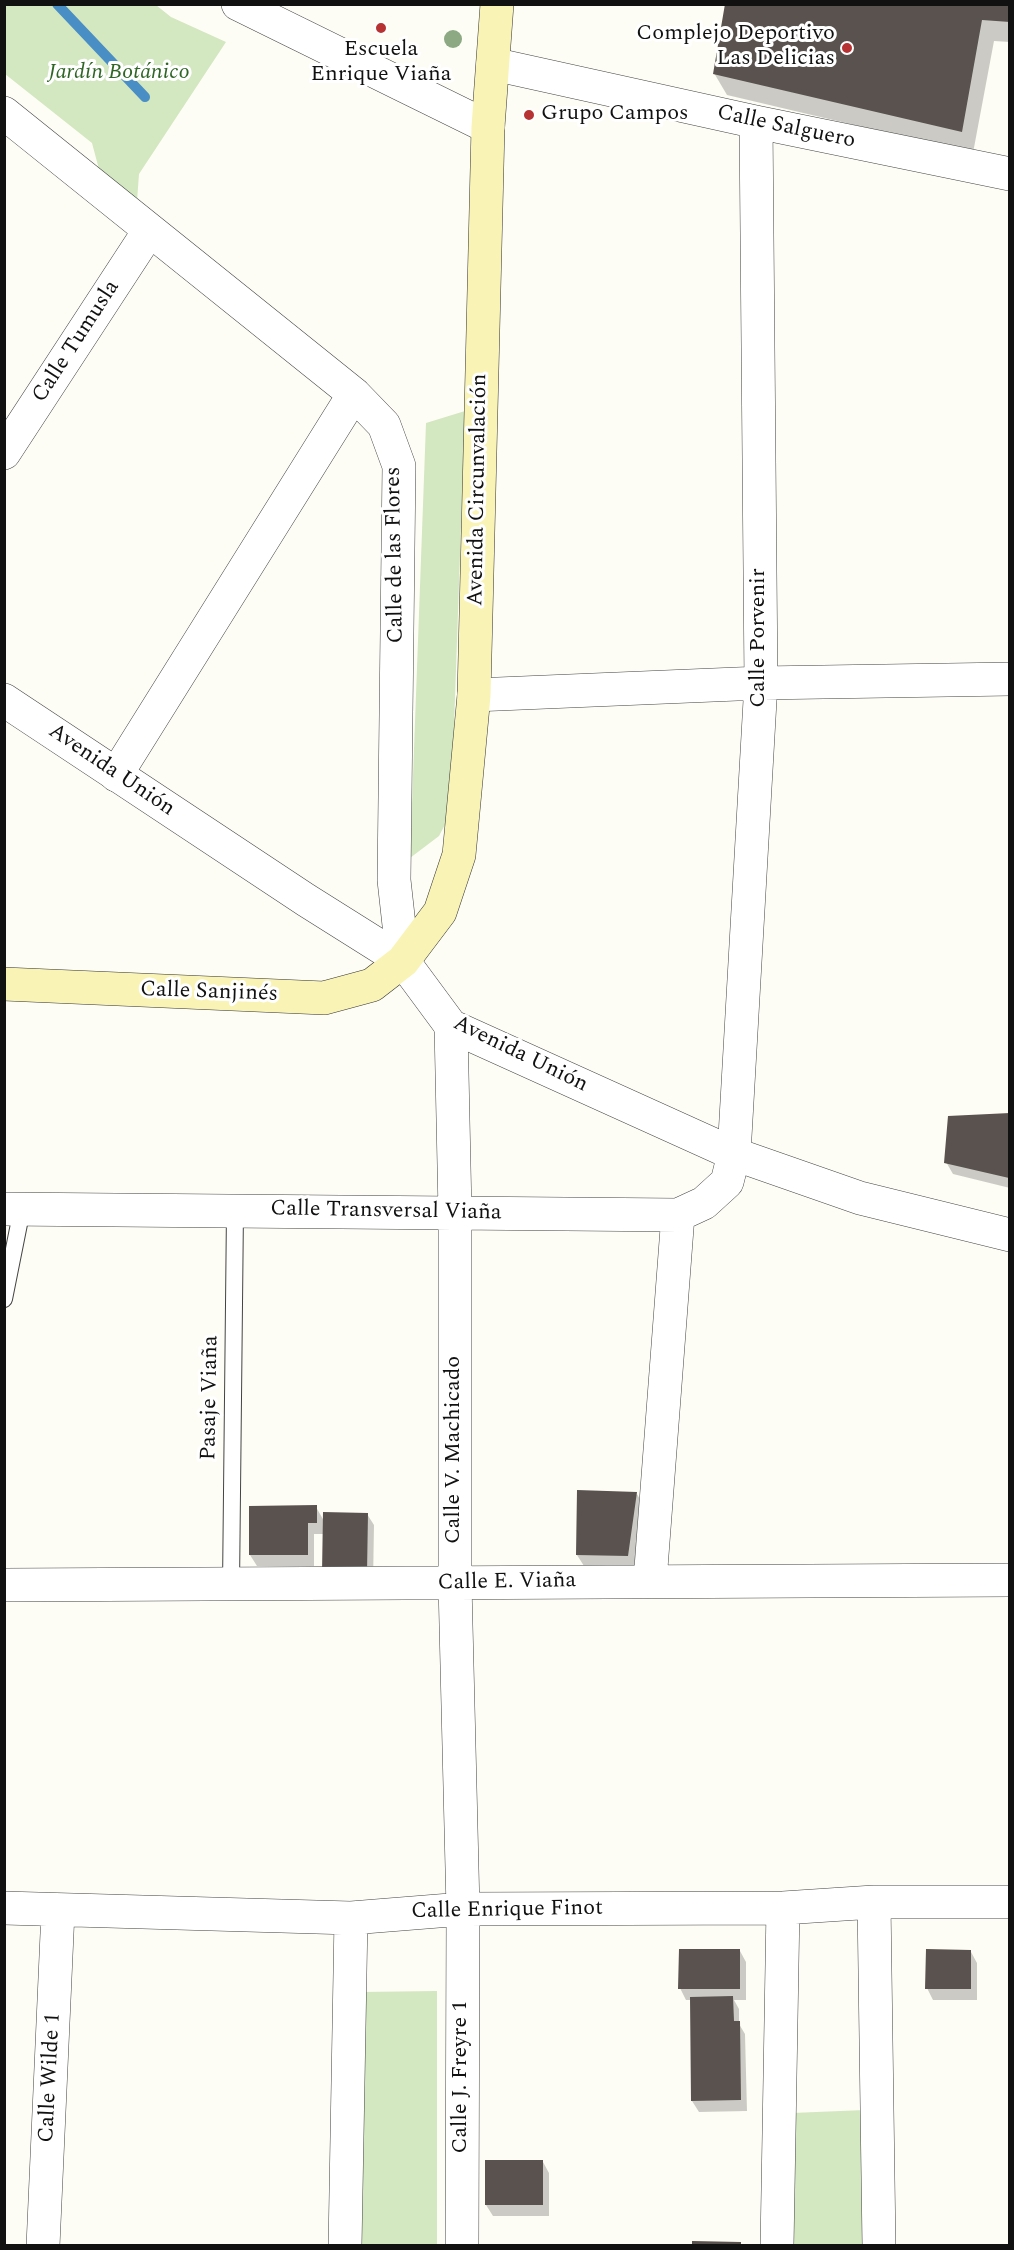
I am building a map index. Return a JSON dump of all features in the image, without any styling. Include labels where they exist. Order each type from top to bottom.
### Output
[{"type":"main road","name":"Avenida Circunvalación","points":[[404,961],[440,912],[459,855],[474,695],[488,127],[497,4]]},
{"type":"main road","name":"Calle Sanjinés","points":[[8,981],[324,998],[372,985],[404,961]]},
{"type":"street","points":[[238,4],[488,127]]},
{"type":"street","name":"Calle Salguero","points":[[493,64],[756,122],[1010,174]]},
{"type":"street","name":"Calle de las Flores","points":[[4,113],[148,231],[354,394],[384,425],[399,466],[394,880],[404,961]]},
{"type":"street","name":"Calle Porvenir","points":[[734,1154],[761,683],[756,122]]},
{"type":"street","name":"Calle Tumusla","points":[[4,453],[148,231]]},
{"type":"street","points":[[116,775],[354,394]]},
{"type":"street","points":[[474,695],[761,683],[1010,679]]},
{"type":"street","name":"Avenida Unión","points":[[4,700],[404,961],[451,1026],[734,1154],[860,1198],[1010,1235]]},
{"type":"street","name":"Calle V. Machicado","points":[[451,1026],[455,1212],[455,1584],[463,1909]]},
{"type":"street","name":"Calle Transversal Viaña","points":[[13,1209],[678,1215],[704,1203],[727,1182],[734,1154]]},
{"type":"street","points":[[650,1581],[678,1215]]},
{"type":"street","name":"Calle E. Viaña","points":[[4,1585],[231,1586],[1010,1580]]},
{"type":"street","points":[[874,1902],[879,2246]]},
{"type":"street","name":"Calle Enrique Finot","points":[[4,1908],[351,1918],[463,1909],[783,1908],[874,1902],[1010,1902]]},
{"type":"street","points":[[777,2246],[783,1908]]},
{"type":"street","name":"Calle J. Freyre 1","points":[[462,2246],[463,1909]]},
{"type":"street","name":"Calle Wilde 1","points":[[43,2246],[58,1911]]},
{"type":"street","points":[[345,2246],[351,1918]]},
{"type":"lane","points":[[4,1299],[13,1209]]},
{"type":"lane","name":"Pasaje Viaña","points":[[231,1586],[235,1210]]},
{"type":"green space","name":"Jardín Botánico","points":[[4,5],[156,5],[171,17],[226,42],[139,174],[137,201],[100,173],[92,143],[5,74]]},
{"type":"green space","points":[[465,411],[451,813],[439,836],[410,858],[426,423]]},
{"type":"green space","points":[[437,1991],[437,2245],[361,2245],[361,1992]]},
{"type":"green space","points":[[865,2110],[867,2245],[791,2246],[792,2113]]},
{"type":"building","name":"Complejo Deportivo Las Delicias","points":[[725,4],[1010,4],[1010,22],[982,20],[962,132],[713,74]]},
{"type":"building","points":[[1010,1113],[1009,1178],[944,1163],[948,1116]]},
{"type":"building","points":[[577,1490],[637,1492],[628,1556],[576,1555]]},
{"type":"building","points":[[317,1505],[317,1523],[308,1523],[308,1555],[249,1555],[249,1506]]},
{"type":"building","points":[[323,1512],[368,1513],[367,1573],[322,1573]]},
{"type":"building","points":[[679,1949],[740,1949],[740,1989],[678,1989]]},
{"type":"building","points":[[926,1949],[971,1950],[971,1989],[925,1989]]},
{"type":"building","points":[[733,1996],[734,2021],[740,2021],[741,2100],[691,2101],[690,1997]]},
{"type":"building","points":[[485,2160],[543,2160],[543,2205],[485,2205]]},
{"type":"building","points":[[692,2241],[741,2242],[741,2246],[692,2246]]},
{"type":"waterway","points":[[57,4],[145,97]]},
{"type":"place","name":"Escuela Enrique Viaña","points":[[381,28]]},
{"type":"place","name":"Complejo Deportivo Las Delicias","points":[[847,48]]},
{"type":"place","name":"Grupo Campos","points":[[529,115]]}]
